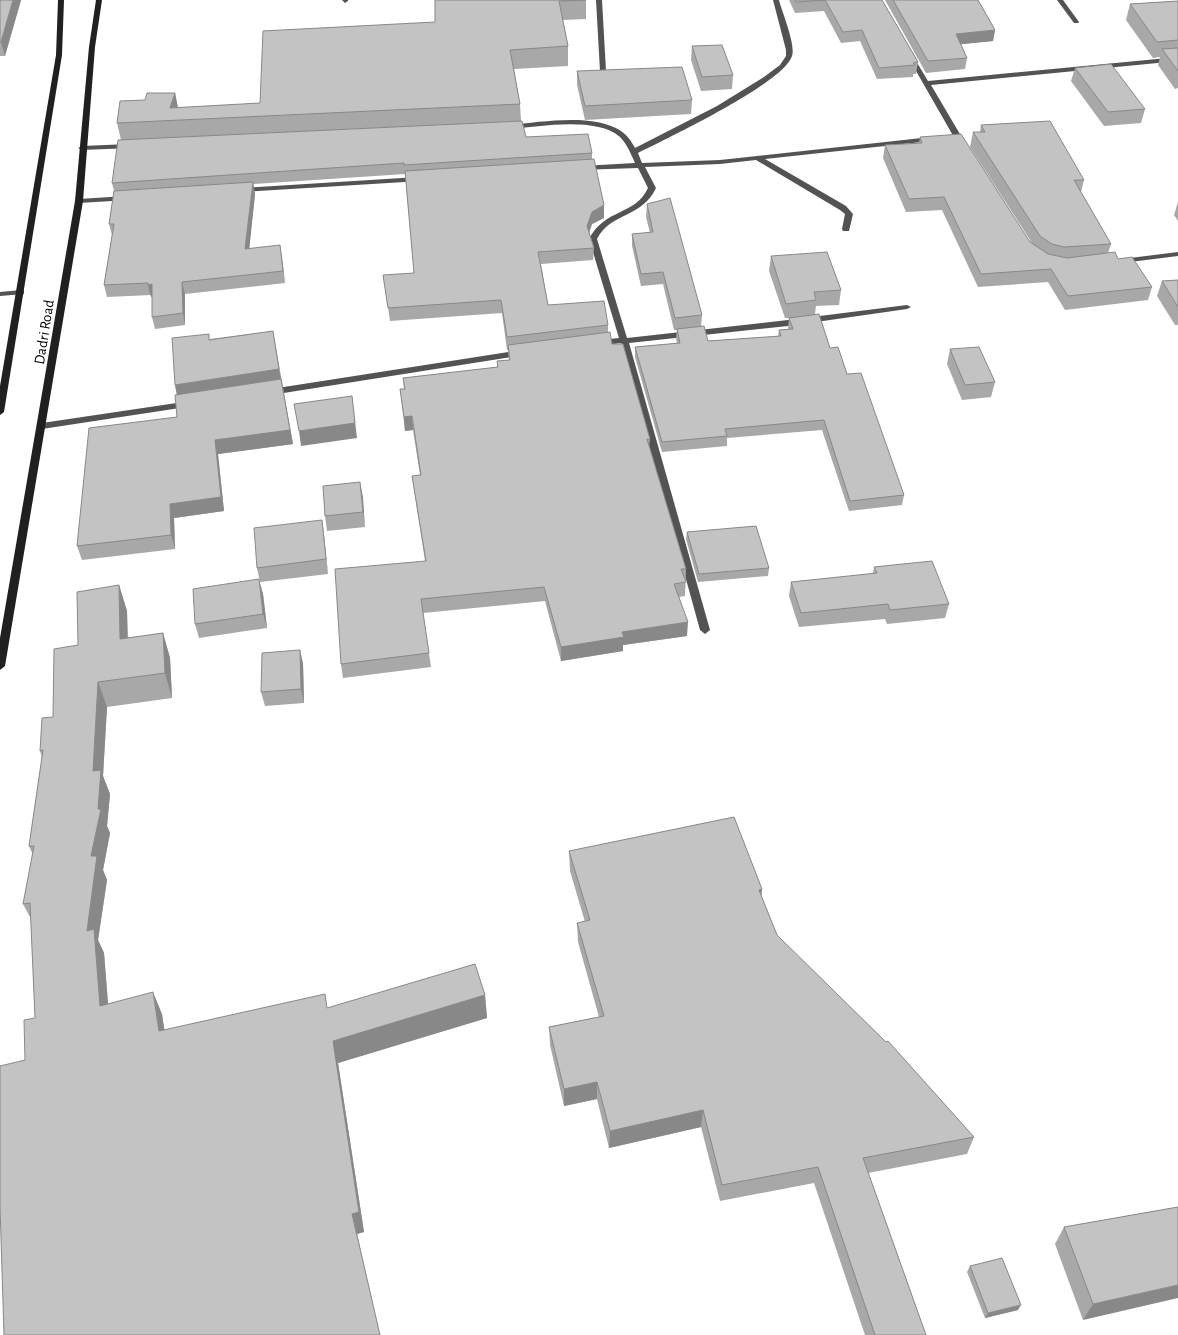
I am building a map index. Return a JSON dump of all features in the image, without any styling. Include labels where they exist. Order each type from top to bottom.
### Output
[{"type":"main road","name":"Dadri Road","points":[[0,412],[59,55],[61,0]]},
{"type":"main road","name":"Dadri Road","points":[[0,666],[79,201],[92,47],[99,0]]},
{"type":"street","points":[[599,0],[603,71]]},
{"type":"street","points":[[634,152],[731,101],[767,79],[782,67],[789,57],[776,0]]},
{"type":"street","points":[[1060,0],[1076,22]]},
{"type":"street","points":[[908,50],[968,153]]},
{"type":"street","points":[[926,83],[1178,59]]},
{"type":"street","points":[[504,127],[578,124],[603,125],[617,131],[634,152],[639,165],[649,178],[652,188],[646,200],[596,228],[592,238],[624,340],[705,630]]},
{"type":"street","points":[[948,138],[957,136]]},
{"type":"street","points":[[570,169],[757,158],[938,138]]},
{"type":"street","points":[[82,148],[135,146]]},
{"type":"street","points":[[757,158],[842,208],[849,214],[846,229]]},
{"type":"street","points":[[236,190],[423,178]]},
{"type":"street","points":[[79,201],[138,197]]},
{"type":"street","points":[[1113,262],[1178,254]]},
{"type":"street","points":[[0,294],[21,292]]},
{"type":"street","points":[[586,345],[788,323],[907,306]]},
{"type":"street","points":[[260,393],[528,352]]},
{"type":"street","points":[[42,426],[200,402]]},
{"type":"building","points":[[0,0],[13,0],[1,42],[0,42]]},
{"type":"building","points":[[435,0],[586,0],[559,1],[568,46],[510,50],[520,104],[117,123],[120,101],[145,100],[147,93],[175,93],[170,108],[260,103],[263,31],[435,22]]},
{"type":"building","points":[[795,0],[825,0],[796,2]]},
{"type":"building","points":[[825,0],[882,0],[918,62],[913,63],[915,65],[879,68],[862,30],[843,32]]},
{"type":"building","points":[[893,0],[978,0],[995,30],[956,34],[967,58],[928,61]]},
{"type":"building","points":[[1178,1],[1178,40],[1157,42],[1130,4]]},
{"type":"building","points":[[722,45],[733,75],[702,77],[692,46]]},
{"type":"building","points":[[1178,48],[1178,71],[1162,49]]},
{"type":"building","points":[[1111,64],[1145,109],[1108,112],[1075,68]]},
{"type":"building","points":[[682,67],[692,100],[585,106],[577,71]]},
{"type":"building","points":[[522,121],[526,137],[588,134],[592,153],[404,165],[404,163],[112,183],[118,140]]},
{"type":"building","points":[[1050,121],[1084,180],[1074,180],[1111,244],[1064,247],[1052,244],[1040,236],[973,132],[985,132],[981,125]]},
{"type":"building","points":[[961,134],[1030,242],[1048,254],[1067,258],[1115,252],[1118,259],[1132,257],[1152,287],[1068,296],[1051,269],[981,274],[944,197],[909,199],[885,145],[922,143],[920,137]]},
{"type":"building","points":[[594,159],[604,205],[592,212],[587,226],[594,248],[538,252],[548,305],[604,301],[608,325],[507,337],[501,300],[388,308],[383,275],[414,273],[405,171]]},
{"type":"building","points":[[253,182],[245,249],[280,245],[283,271],[182,282],[183,313],[152,317],[152,284],[104,285],[114,224],[109,224],[114,191]]},
{"type":"building","points":[[670,198],[702,315],[675,318],[663,272],[641,274],[632,234],[653,232],[647,204]]},
{"type":"building","points":[[827,252],[841,290],[814,292],[816,300],[786,304],[771,256]]},
{"type":"building","points":[[1178,280],[1178,307],[1162,281]]},
{"type":"building","points":[[819,314],[830,348],[838,347],[847,374],[861,373],[904,495],[850,501],[824,420],[725,429],[727,436],[662,442],[635,347],[680,343],[677,329],[704,326],[708,341],[781,336],[779,330],[793,329],[789,318]]},
{"type":"building","points":[[273,331],[279,369],[175,385],[172,338],[209,334],[209,340]]},
{"type":"building","points":[[610,332],[612,344],[623,344],[650,439],[647,439],[686,569],[681,569],[686,582],[674,584],[688,622],[622,632],[624,637],[561,647],[544,587],[421,599],[429,653],[341,664],[335,569],[426,561],[412,476],[421,475],[412,416],[404,417],[400,389],[405,389],[403,378],[498,367],[497,361],[510,360],[508,345]]},
{"type":"building","points":[[979,347],[995,382],[965,385],[950,349]]},
{"type":"building","points":[[281,379],[290,430],[215,440],[221,497],[170,504],[171,535],[77,546],[89,428],[177,417],[175,395]]},
{"type":"building","points":[[352,396],[355,423],[299,431],[294,404]]},
{"type":"building","points":[[360,482],[363,512],[325,516],[323,486]]},
{"type":"building","points":[[322,520],[326,559],[257,568],[254,528]]},
{"type":"building","points":[[756,526],[769,568],[699,574],[687,532]]},
{"type":"building","points":[[932,561],[949,604],[890,610],[888,604],[801,613],[791,582],[877,573],[874,567]]},
{"type":"building","points":[[259,579],[263,614],[195,624],[193,589]]},
{"type":"building","points":[[119,585],[120,639],[163,633],[165,673],[98,682],[93,771],[101,770],[98,809],[101,809],[91,856],[97,856],[87,931],[94,929],[100,1006],[153,992],[159,1031],[325,994],[327,1008],[475,964],[485,995],[333,1041],[359,1212],[352,1214],[380,1335],[4,1335],[0,1206],[0,1066],[25,1060],[24,1020],[35,1018],[30,903],[23,904],[34,846],[29,846],[43,750],[40,751],[42,718],[53,717],[54,649],[78,645],[77,592]]},
{"type":"building","points":[[300,650],[301,689],[261,692],[262,653]]},
{"type":"building","points":[[734,817],[762,889],[759,890],[777,935],[886,1042],[888,1041],[974,1137],[863,1158],[926,1335],[875,1335],[818,1167],[722,1185],[703,1110],[610,1131],[597,1082],[564,1089],[549,1027],[604,1016],[577,923],[590,920],[569,851]]},
{"type":"building","points":[[1178,1207],[1178,1285],[1093,1304],[1064,1227]]},
{"type":"building","points":[[1002,1258],[1021,1305],[988,1313],[970,1266]]}]
